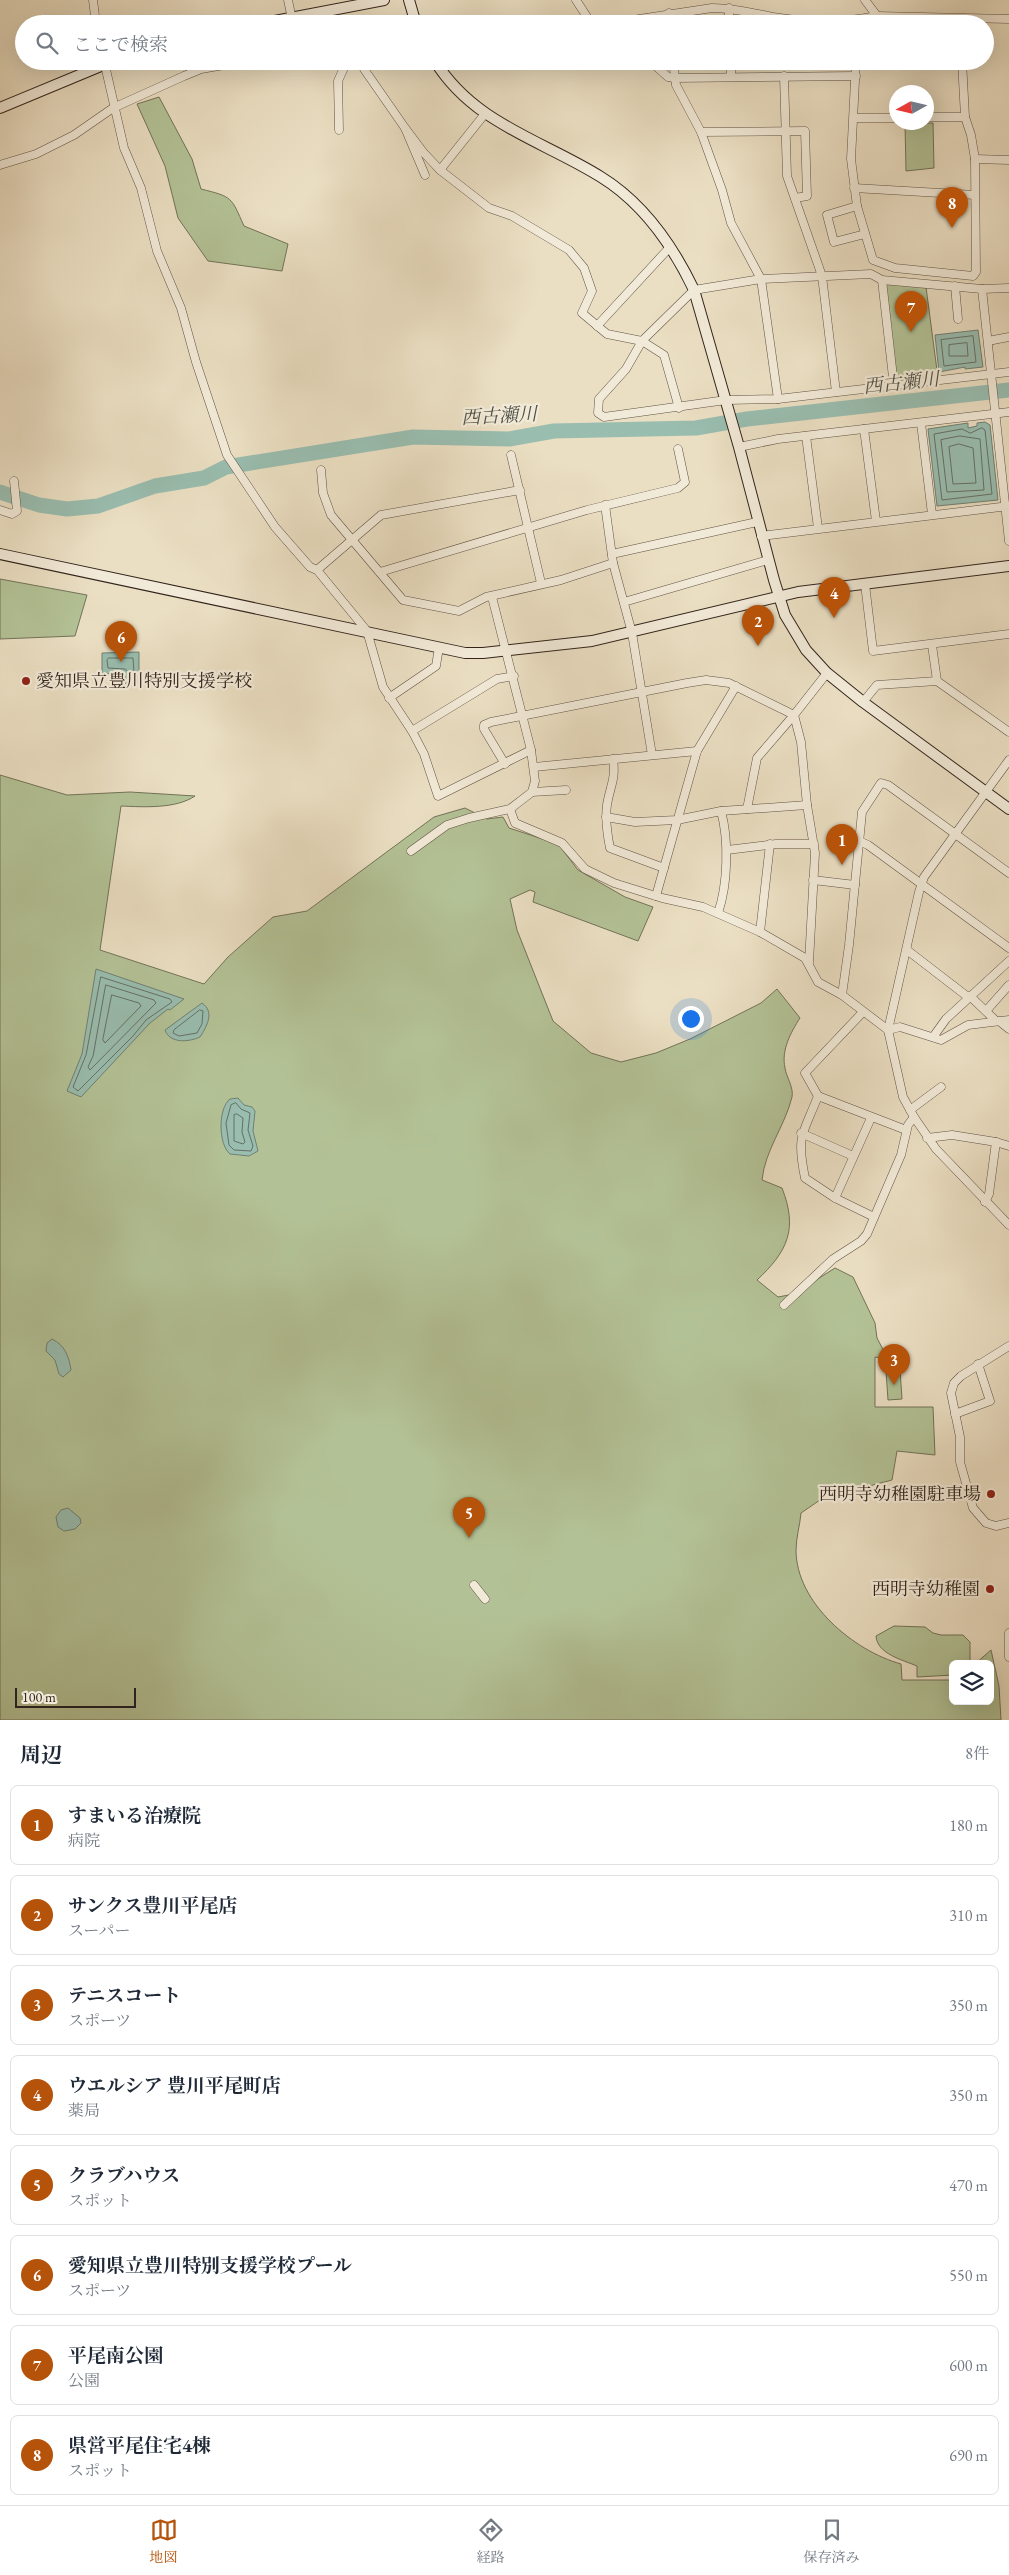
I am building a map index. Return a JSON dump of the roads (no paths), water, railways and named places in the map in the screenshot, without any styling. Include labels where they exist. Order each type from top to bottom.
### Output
[{"type":"street","points":[[93,0],[95,15]]},
{"type":"street","points":[[288,0],[291,15]]},
{"type":"street","points":[[318,15],[384,0]]},
{"type":"street","points":[[409,0],[413,15]]},
{"type":"street","points":[[576,0],[586,15]]},
{"type":"street","points":[[866,0],[876,15]]},
{"type":"street","points":[[729,8],[729,15]]},
{"type":"street","points":[[658,15],[729,8],[773,15]]},
{"type":"street","points":[[994,20],[1009,19]]},
{"type":"street","points":[[0,108],[88,70]]},
{"type":"street","points":[[108,70],[113,108],[124,148],[141,188],[157,252],[181,308],[198,371],[227,455],[274,527],[310,567],[317,570],[367,631],[371,638],[377,670],[389,698],[412,731],[424,754],[438,796],[532,750]]},
{"type":"street","points":[[0,165],[36,154],[74,135],[113,108],[199,70]]},
{"type":"street","points":[[339,130],[338,81],[342,70]]},
{"type":"street","points":[[365,70],[405,128],[438,168],[489,208],[512,216],[570,250],[584,268],[592,291],[582,312],[607,334],[642,341],[664,355],[679,408]]},
{"type":"street","points":[[442,70],[462,95],[484,115],[601,177],[623,193],[656,227],[694,290],[779,596],[785,615],[806,650],[827,673],[863,702],[1009,809]]},
{"type":"street","points":[[660,70],[668,77],[675,78],[856,76]]},
{"type":"street","points":[[674,70],[676,85],[700,132],[722,190],[731,223],[760,279],[778,399]]},
{"type":"street","points":[[731,70],[731,76]]},
{"type":"street","points":[[856,70],[854,118],[850,149],[857,206],[873,260],[895,268],[973,276],[976,272],[975,159],[972,135],[965,117],[962,70]]},
{"type":"street","points":[[784,76],[787,176],[822,276],[836,392]]},
{"type":"street","points":[[405,128],[422,178],[438,168],[484,115]]},
{"type":"street","points":[[934,117],[965,117]]},
{"type":"street","points":[[854,118],[889,118]]},
{"type":"street","points":[[700,132],[805,131],[807,196],[795,198]]},
{"type":"street","points":[[975,159],[1009,160]]},
{"type":"street","points":[[854,188],[974,195]]},
{"type":"street","points":[[857,206],[827,215],[834,242],[865,234]]},
{"type":"street","points":[[597,326],[670,248]]},
{"type":"street","points":[[1009,288],[982,288],[882,280],[871,274],[760,279],[694,290],[642,341],[626,369],[599,399],[598,413],[604,417],[679,408],[727,405],[894,386],[991,378],[1009,372]]},
{"type":"street","points":[[882,280],[894,386]]},
{"type":"street","points":[[955,286],[958,319]]},
{"type":"street","points":[[982,288],[994,413],[1007,506],[1009,541]]},
{"type":"street","points":[[988,341],[1009,337]]},
{"type":"street","points":[[739,447],[778,439],[1009,412]]},
{"type":"street","points":[[921,423],[932,514]]},
{"type":"street","points":[[864,429],[876,521]]},
{"type":"street","points":[[806,436],[818,528]]},
{"type":"street","points":[[380,572],[605,505],[678,488],[685,482],[678,449]]},
{"type":"street","points":[[511,455],[530,527],[541,583]]},
{"type":"street","points":[[321,470],[323,493],[331,515],[403,600],[459,611],[486,597],[561,580],[613,563]]},
{"type":"street","points":[[0,510],[12,514],[16,511],[14,480]]},
{"type":"street","points":[[317,570],[381,515],[520,490]]},
{"type":"street","points":[[605,505],[613,563],[632,633],[652,755]]},
{"type":"street","points":[[761,536],[1007,506]]},
{"type":"street","points":[[612,554],[757,522]]},
{"type":"street","points":[[0,554],[465,653],[508,651],[592,641],[632,633],[779,596],[1009,566]]},
{"type":"street","points":[[624,602],[768,560]]},
{"type":"street","points":[[865,584],[873,651],[1009,634]]},
{"type":"street","points":[[492,596],[508,651],[532,750],[535,781],[532,792]]},
{"type":"street","points":[[932,645],[937,681]]},
{"type":"street","points":[[389,698],[436,666],[439,647]]},
{"type":"street","points":[[747,809],[757,758],[827,673]]},
{"type":"street","points":[[412,731],[497,679],[514,676]]},
{"type":"street","points":[[505,764],[486,734],[484,725],[522,714],[641,691],[706,680],[719,681],[736,686],[794,715]]},
{"type":"street","points":[[863,702],[877,685],[937,681],[1009,732]]},
{"type":"street","points":[[656,896],[697,750],[736,686]]},
{"type":"street","points":[[794,715],[802,749],[807,805],[814,844],[808,962],[810,970],[818,982],[842,995],[888,1030],[900,1027],[941,1040],[968,1025],[1009,1020]]},
{"type":"street","points":[[534,767],[697,750]]},
{"type":"street","points":[[613,759],[615,775],[607,803],[606,817],[610,848],[664,868]]},
{"type":"street","points":[[1009,760],[924,877],[888,1030],[903,1097],[912,1114],[928,1138],[985,1202],[1009,1225]]},
{"type":"street","points":[[842,995],[862,812],[881,783],[888,785],[1009,873]]},
{"type":"street","points":[[411,851],[448,826],[469,818],[510,809],[532,792],[566,790]]},
{"type":"street","points":[[606,817],[635,822],[677,820],[747,809],[807,805]]},
{"type":"street","points":[[510,809],[515,823],[562,843],[585,869],[614,883],[656,896],[703,907],[718,913],[760,932],[808,962]]},
{"type":"street","points":[[718,913],[721,904],[727,850],[727,830],[721,812]]},
{"type":"street","points":[[859,841],[868,845],[1009,948]]},
{"type":"street","points":[[727,850],[770,844],[814,844]]},
{"type":"street","points":[[760,932],[770,844]]},
{"type":"street","points":[[812,880],[855,885]]},
{"type":"street","points":[[907,950],[1009,1029]]},
{"type":"street","points":[[933,1037],[946,1019],[1009,961]]},
{"type":"street","points":[[986,1011],[1009,985]]},
{"type":"street","points":[[863,1012],[805,1074],[818,1096],[906,1130]]},
{"type":"street","points":[[784,1305],[833,1258],[861,1242],[867,1234],[901,1155],[906,1130],[912,1114],[941,1087]]},
{"type":"street","points":[[818,1096],[801,1133],[800,1142],[805,1178],[835,1198],[874,1216]]},
{"type":"street","points":[[835,1198],[871,1118]]},
{"type":"street","points":[[801,1133],[853,1156]]},
{"type":"street","points":[[928,1138],[952,1135],[1009,1146]]},
{"type":"street","points":[[985,1202],[989,1194],[996,1142]]},
{"type":"street","points":[[1009,1346],[978,1364],[957,1380],[952,1387],[951,1397],[960,1437],[960,1462],[973,1508],[986,1523],[996,1526],[1009,1523]]},
{"type":"street","points":[[955,1414],[990,1401],[978,1364]]},
{"type":"street","points":[[474,1585],[485,1599]]},
{"type":"street","points":[[1009,1633],[1009,1657]]},
{"type":"water","points":[[978,330],[983,367],[965,369],[965,367],[939,372],[935,335]]},
{"type":"water","points":[[985,422],[990,425],[998,500],[937,506],[928,429],[968,423],[968,428],[977,426],[977,423]]},
{"type":"water","points":[[139,652],[139,683],[126,684],[124,673],[102,674],[102,653]]},
{"type":"water","points":[[96,969],[184,999],[150,1023],[81,1097],[67,1091],[82,1054]]},
{"type":"water","points":[[202,1003],[209,1015],[207,1024],[200,1037],[180,1041],[167,1035],[165,1030]]},
{"type":"water","points":[[238,1098],[244,1105],[252,1107],[255,1111],[253,1131],[258,1151],[249,1156],[230,1154],[223,1142],[221,1126],[223,1110],[230,1099]]},
{"type":"water","points":[[52,1339],[63,1348],[69,1361],[71,1370],[63,1377],[59,1374],[55,1360],[46,1351],[47,1343]]},
{"type":"water","points":[[68,1508],[80,1518],[81,1523],[75,1529],[64,1531],[58,1527],[56,1517],[61,1510]]},
{"type":"waterway","name":"西古瀬川","points":[[0,492],[39,505],[67,509],[98,506],[155,486],[204,478],[226,467],[413,437],[509,439],[554,431],[696,428],[747,419],[1009,390]]},
{"type":"place","name":"県営平尾住宅4棟","points":[[952,228]]},
{"type":"place","name":"平尾南公園","points":[[911,332]]},
{"type":"place","name":"ウエルシア 豊川平尾町店","points":[[834,618]]},
{"type":"place","name":"サンクス豊川平尾店","points":[[758,646]]},
{"type":"place","name":"愛知県立豊川特別支援学校プール","points":[[121,662]]},
{"type":"place","name":"愛知県立豊川特別支援学校","points":[[26,681]]},
{"type":"place","name":"すまいる治療院","points":[[842,865]]},
{"type":"place","name":"テニスコート","points":[[894,1385]]},
{"type":"place","name":"西明寺幼稚園駐車場","points":[[991,1494]]},
{"type":"place","name":"クラブハウス","points":[[469,1538]]},
{"type":"place","name":"西明寺幼稚園","points":[[990,1589]]}]
